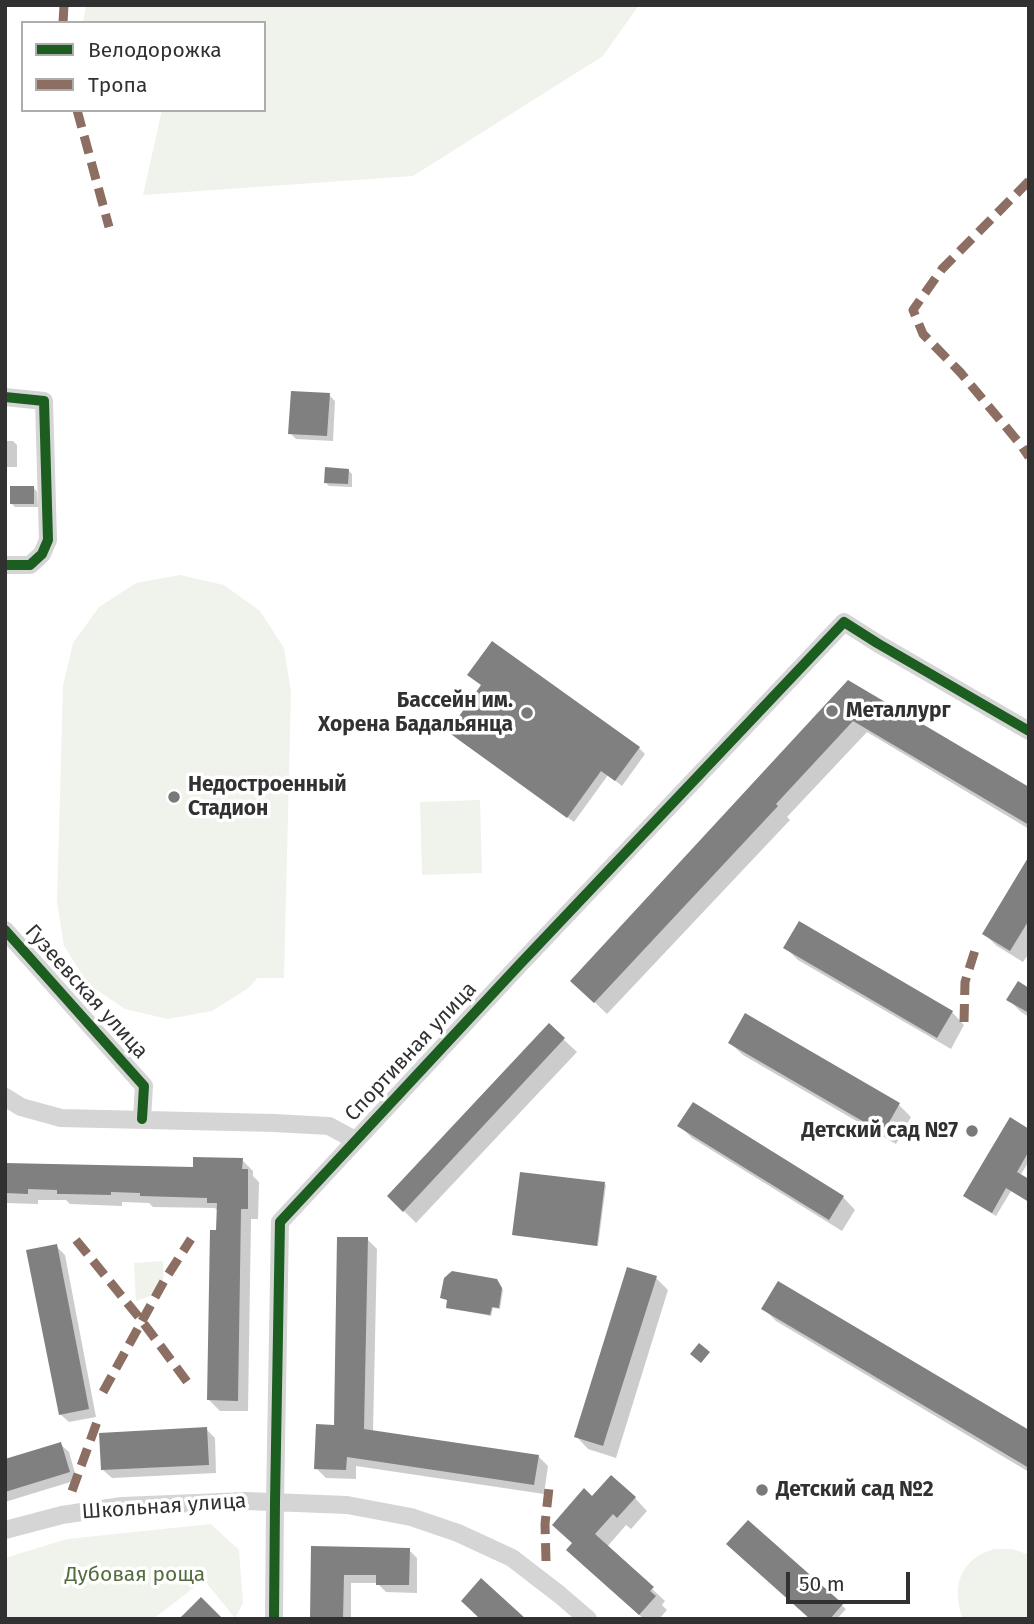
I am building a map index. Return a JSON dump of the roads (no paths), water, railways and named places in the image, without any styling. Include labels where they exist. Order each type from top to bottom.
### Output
[{"type":"street","points":[[5,397],[44,401],[48,540],[42,554],[30,565],[5,565]]},
{"type":"street","name":"Спортивная улица","points":[[274,1619],[280,1222],[844,622],[1029,731]]},
{"type":"street","name":"Гузеевская улица","points":[[5,930],[144,1086],[142,1119]]},
{"type":"street","points":[[5,1097],[21,1107],[61,1118],[329,1126],[355,1140]]},
{"type":"street","name":"Школьная улица","points":[[5,1530],[62,1514],[122,1506],[246,1501],[347,1505],[380,1510],[458,1533],[512,1558],[588,1619]]},
{"type":"place","name":"Металлург","points":[[832,711]]},
{"type":"place","name":"Бассейн им. Хорена Бадальянца","points":[[527,713]]},
{"type":"place","name":"Недостроенный Стадион","points":[[174,797]]},
{"type":"place","name":"Детский сад №7","points":[[972,1131]]},
{"type":"place","name":"Детский сад №2","points":[[762,1490]]},
{"type":"park label","name":"Дубовая роща","points":[[135,1575]]}]
